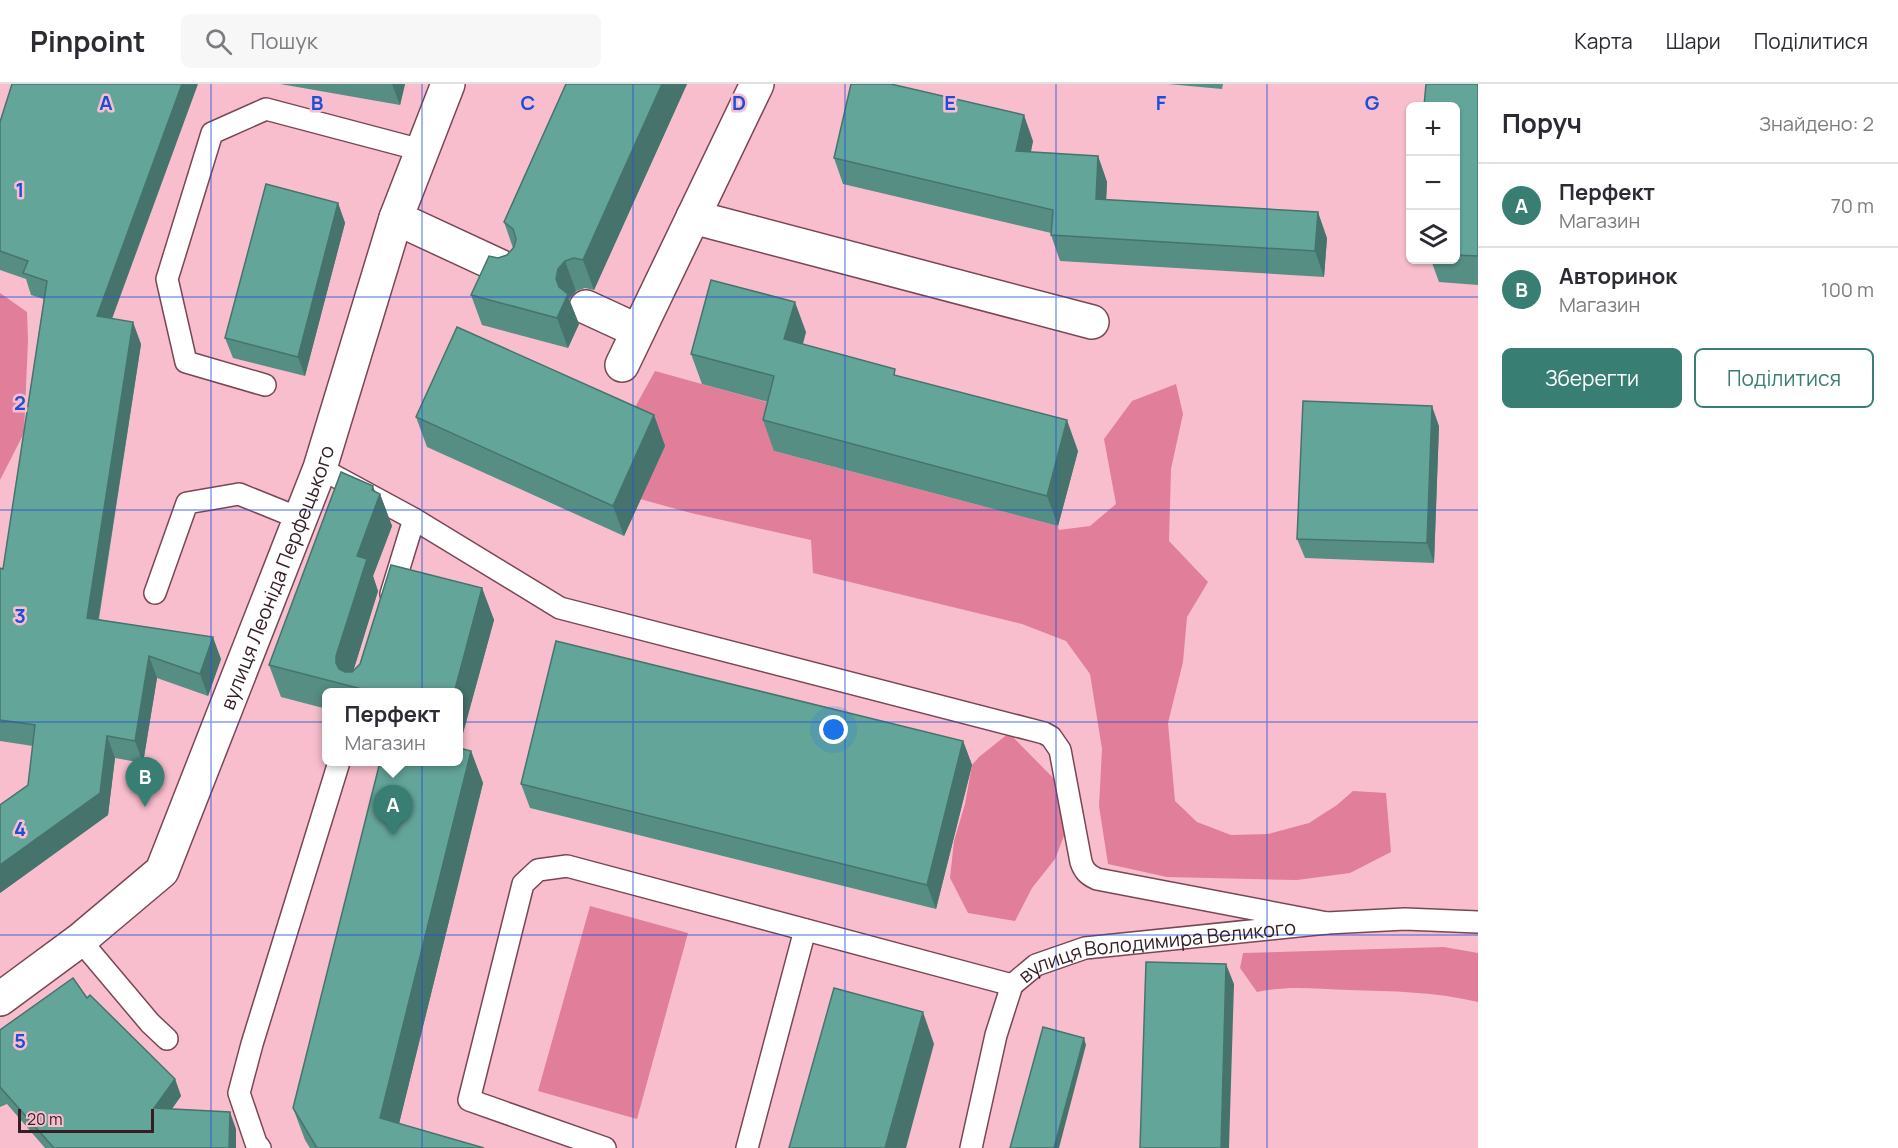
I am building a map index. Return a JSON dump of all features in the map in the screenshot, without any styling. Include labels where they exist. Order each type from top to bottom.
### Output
[{"type":"street","name":"вулиця Леоніда Перфецького","points":[[4,988],[80,940],[162,871],[320,468],[396,218],[448,84]]},
{"type":"street","points":[[622,365],[757,84]]},
{"type":"street","points":[[693,217],[1092,322]]},
{"type":"street","points":[[396,218],[507,270]]},
{"type":"street","points":[[586,307],[638,331]]},
{"type":"lane","points":[[265,385],[186,362],[167,279],[212,133],[266,109],[421,150]]},
{"type":"lane","points":[[320,468],[414,519],[560,608],[1044,733],[1051,737],[1060,750],[1081,862],[1084,870],[1090,876],[1327,923]]},
{"type":"lane","points":[[155,593],[187,503],[239,494],[301,519]]},
{"type":"lane","points":[[384,616],[414,519]]},
{"type":"lane","points":[[257,1146],[239,1093],[338,766]]},
{"type":"lane","name":"вулиця Володимира Великого","points":[[605,1148],[469,1100],[523,884],[538,870],[567,866],[1012,985],[1036,965],[1085,948],[1327,923],[1405,919],[1478,922]]},
{"type":"lane","points":[[747,1148],[805,930]]},
{"type":"lane","points":[[80,940],[150,1023],[167,1039]]},
{"type":"lane","points":[[971,1148],[996,1035],[1012,985]]},
{"type":"shaded area","points":[[0,293],[27,312],[28,340],[24,433],[0,480]]},
{"type":"shaded area","points":[[655,371],[785,407],[774,451],[1058,526],[1059,530],[1090,526],[1116,504],[1104,439],[1132,401],[1176,384],[1183,414],[1171,469],[1169,541],[1208,582],[1187,617],[1183,662],[1168,723],[1175,801],[1197,822],[1231,835],[1268,834],[1309,823],[1337,805],[1353,791],[1386,793],[1391,852],[1350,873],[1297,880],[1167,877],[1108,864],[1099,806],[1102,749],[1090,674],[1066,641],[1022,624],[813,573],[811,540],[640,499],[664,446],[624,427]]},
{"type":"shaded area","points":[[1009,733],[1061,786],[1069,823],[1055,859],[1032,888],[1015,921],[968,913],[950,878],[954,841],[965,804],[972,765]]},
{"type":"shaded area","points":[[590,906],[688,933],[637,1119],[538,1091]]},
{"type":"shaded area","points":[[1444,947],[1478,953],[1478,1002],[1430,994],[1397,992],[1291,988],[1257,992],[1240,968],[1243,953]]},
{"type":"building","points":[[12,84],[182,84],[97,316],[133,322],[87,618],[213,637],[200,674],[149,656],[135,741],[107,736],[100,793],[0,865],[0,805],[28,785],[35,725],[0,720],[0,568],[3,569],[47,281],[23,273],[28,261],[0,251],[0,122]]},
{"type":"building","points":[[566,84],[662,84],[583,260],[574,258],[565,261],[558,269],[556,279],[559,287],[568,294],[557,318],[471,295],[489,256],[498,258],[507,255],[514,247],[516,239],[513,229],[504,222]]},
{"type":"building","points":[[851,84],[891,84],[1024,115],[1016,151],[1098,156],[1096,199],[1318,212],[1315,251],[1051,235],[1053,210],[834,158]]},
{"type":"building","points":[[1426,84],[1478,84],[1478,256],[1460,255],[1460,102],[1424,102]]},
{"type":"building","points":[[266,184],[338,203],[298,357],[225,338]]},
{"type":"building","points":[[711,280],[795,302],[784,339],[895,369],[894,375],[1067,420],[1047,496],[763,420],[774,376],[691,354]]},
{"type":"building","points":[[457,327],[654,415],[613,506],[416,417]]},
{"type":"building","points":[[1303,401],[1432,406],[1427,543],[1297,539]]},
{"type":"building","points":[[341,472],[373,486],[372,490],[380,494],[357,556],[367,559],[336,656],[339,669],[352,672],[360,664],[391,565],[482,588],[455,688],[358,688],[269,665]]},
{"type":"building","points":[[556,641],[963,741],[927,885],[521,784]]},
{"type":"building","points":[[463,749],[471,751],[380,1118],[484,1148],[317,1148],[293,1108],[379,766],[463,766]]},
{"type":"building","points":[[1146,962],[1226,964],[1221,1148],[1140,1148]]},
{"type":"building","points":[[73,978],[87,998],[90,995],[175,1079],[154,1108],[230,1112],[229,1148],[54,1148],[0,1087],[0,1030]]},
{"type":"building","points":[[834,988],[923,1012],[885,1148],[789,1148]]},
{"type":"building","points":[[1043,1027],[1084,1038],[1054,1148],[1010,1148]]},
{"type":"place","name":"Авторинок","points":[[145,807]]},
{"type":"place","name":"Перфект","points":[[393,835]]}]
